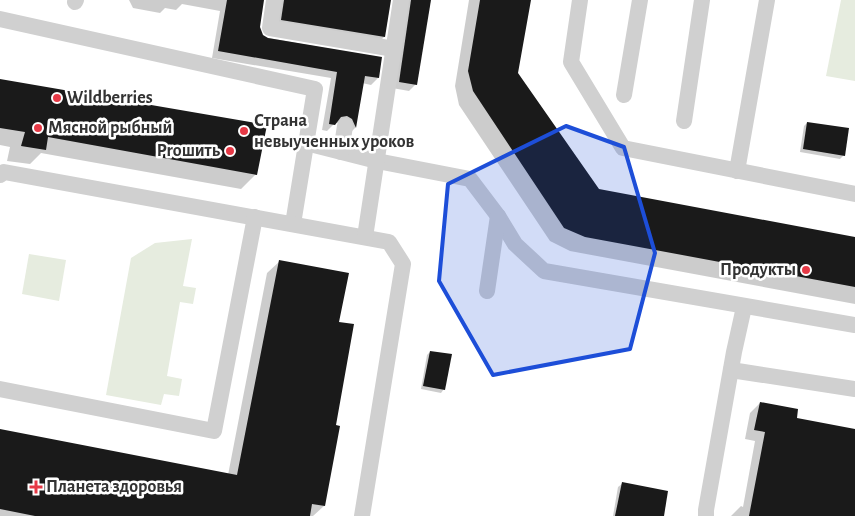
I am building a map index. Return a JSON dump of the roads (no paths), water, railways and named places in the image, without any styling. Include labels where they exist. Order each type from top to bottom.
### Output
[{"type":"lane","points":[[274,0],[270,28],[394,49]]},
{"type":"lane","points":[[366,237],[401,0]]},
{"type":"lane","points":[[580,0],[571,62],[623,148],[855,194]]},
{"type":"lane","points":[[624,95],[640,0]]},
{"type":"lane","points":[[684,121],[702,0]]},
{"type":"lane","points":[[737,171],[768,0]]},
{"type":"lane","points":[[0,19],[315,90],[293,224]]},
{"type":"lane","points":[[341,152],[345,126]]},
{"type":"lane","points":[[306,143],[470,179],[498,216],[515,244],[544,272],[855,326]]},
{"type":"lane","points":[[0,175],[4,172],[389,242],[403,264],[362,516]]},
{"type":"lane","points":[[487,291],[498,216]]},
{"type":"lane","points":[[0,389],[214,431],[255,217]]},
{"type":"lane","points":[[706,516],[731,370],[744,307]]},
{"type":"lane","points":[[731,370],[855,389]]},
{"type":"place","name":"Wildberries","points":[[57,98]]},
{"type":"place","name":"Мясной рыбный","points":[[38,128]]},
{"type":"place","name":"Страна невыученных уроков","points":[[244,131]]},
{"type":"place","name":"Proшить","points":[[230,151]]},
{"type":"place","name":"Продукты","points":[[806,270]]},
{"type":"place","name":"Планета здоровья","points":[[36,487]]}]
